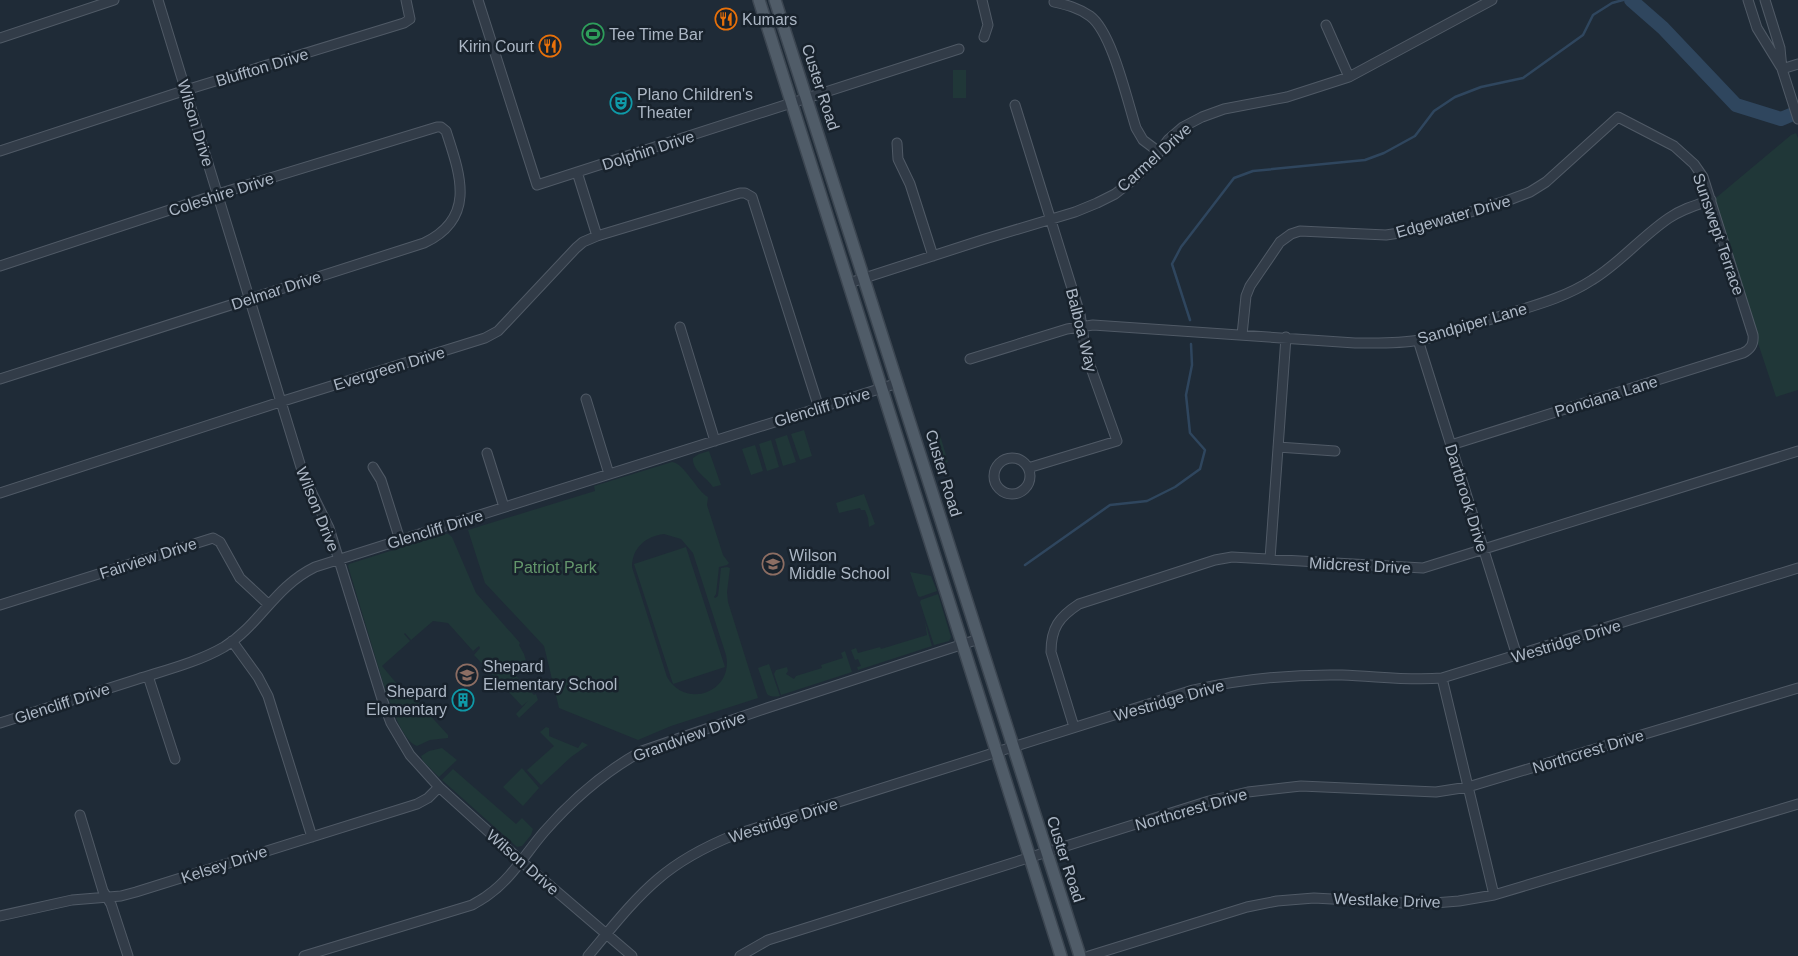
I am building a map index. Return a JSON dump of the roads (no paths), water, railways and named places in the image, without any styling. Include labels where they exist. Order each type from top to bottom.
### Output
[{"type":"main road","name":"Custer Road","points":[[759,0],[1061,956]]},
{"type":"main road","name":"Custer Road","points":[[775,0],[1080,956]]},
{"type":"street","points":[[0,38],[114,0]]},
{"type":"street","name":"Wilson Drive","points":[[158,0],[304,477],[329,528],[391,723],[411,757],[439,787],[521,861],[632,956]]},
{"type":"street","name":"Bluffton Drive","points":[[0,152],[186,90],[404,23],[410,19],[406,0]]},
{"type":"street","name":"Dolphin Drive","points":[[478,0],[537,185],[959,49]]},
{"type":"street","points":[[982,0],[988,25],[984,37]]},
{"type":"street","name":"Carmel Drive","points":[[849,283],[1076,212],[1115,194],[1134,179],[1168,140],[1202,116],[1224,109],[1287,97],[1349,77],[1492,0]]},
{"type":"street","points":[[1748,0],[1757,28],[1782,69],[1798,118]]},
{"type":"street","points":[[1765,0],[1780,48],[1782,69]]},
{"type":"street","points":[[1054,2],[1081,10],[1100,26],[1108,39],[1136,128],[1143,140],[1159,152]]},
{"type":"street","points":[[1326,25],[1349,77]]},
{"type":"street","points":[[1782,69],[1798,64]]},
{"type":"street","name":"Balboa Way","points":[[1015,105],[1080,314],[1086,354],[1117,441],[1028,468]]},
{"type":"street","name":"Sunswept Terrace","points":[[1614,120],[1618,116],[1674,146],[1683,152],[1703,177],[1753,339]]},
{"type":"street","name":"Edgewater Drive","points":[[1242,335],[1245,302],[1250,286],[1280,242],[1291,234],[1300,231],[1386,235],[1406,232],[1509,200],[1530,192],[1546,182],[1614,120]]},
{"type":"street","name":"Coleshire Drive","points":[[0,266],[218,194],[437,127],[444,128]]},
{"type":"street","name":"Delmar Drive","points":[[0,380],[424,243],[441,233],[456,214],[459,206],[460,176],[448,134],[444,128]]},
{"type":"street","points":[[897,143],[898,159],[910,184],[933,256]]},
{"type":"street","points":[[576,172],[597,236]]},
{"type":"street","name":"Evergreen Drive","points":[[0,493],[492,335],[576,248],[597,236],[740,193],[745,193],[752,197],[819,408]]},
{"type":"street","name":"Sandpiper Lane","points":[[970,359],[1082,326],[1102,325],[1387,344],[1418,340],[1567,294],[1616,264],[1656,227],[1671,217],[1687,208],[1711,200]]},
{"type":"street","points":[[680,327],[715,441]]},
{"type":"street","points":[[1270,559],[1286,338]]},
{"type":"street","name":"Ponciana Lane","points":[[1451,445],[1743,353],[1750,348],[1753,339]]},
{"type":"street","name":"Dartbrook Drive","points":[[1418,340],[1517,656]]},
{"type":"street","name":"Glencliff Drive","points":[[0,723],[148,676],[203,656],[232,641],[300,574],[315,567],[898,383]]},
{"type":"street","points":[[586,399],[609,474]]},
{"type":"street","points":[[1278,447],[1335,451]]},
{"type":"street","name":"Midcrest Drive","points":[[1074,727],[1051,652],[1051,642],[1055,628],[1067,612],[1080,604],[1215,560],[1232,557],[1424,568],[1798,451]]},
{"type":"street","points":[[488,453],[504,507]]},
{"type":"street","points":[[1018,459],[1024,462],[1028,468],[1029,482],[1020,493],[1006,494],[999,490],[995,484],[994,470],[1004,460],[1018,459]]},
{"type":"street","points":[[372,467],[381,480],[400,540]]},
{"type":"street","name":"Fairview Drive","points":[[0,606],[213,538],[220,542],[240,578],[268,604]]},
{"type":"street","name":"Westridge Drive","points":[[588,956],[644,892],[659,878],[714,843],[734,835],[1194,690],[1224,683],[1298,675],[1420,680],[1442,678],[1798,568]]},
{"type":"street","name":"Grandview Drive","points":[[304,956],[472,905],[489,895],[570,804],[624,761],[642,751],[741,716],[979,639]]},
{"type":"street","points":[[232,641],[258,677],[268,696],[312,837]]},
{"type":"street","points":[[148,676],[175,759]]},
{"type":"street","points":[[1442,678],[1494,896]]},
{"type":"street","name":"Northcrest Drive","points":[[740,956],[768,940],[1209,802],[1248,792],[1301,786],[1436,792],[1468,787],[1798,688]]},
{"type":"street","name":"Kelsey Drive","points":[[0,916],[57,903],[136,892],[417,804],[428,798],[439,787]]},
{"type":"street","name":"Westlake Drive","points":[[1089,956],[1247,907],[1277,900],[1314,898],[1422,904],[1459,902],[1494,896],[1798,804]]},
{"type":"street","points":[[80,815],[103,891],[111,904],[128,956]]},
{"type":"waterway","points":[[1190,320],[1172,264],[1181,247],[1234,178],[1253,171],[1365,160],[1384,153],[1415,136],[1434,111],[1455,97],[1481,87],[1523,78],[1583,35],[1593,15],[1612,3],[1623,0]]},
{"type":"waterway","points":[[1631,0],[1663,28],[1736,105],[1781,119],[1798,112]]},
{"type":"waterway","points":[[1025,565],[1110,505],[1147,501],[1175,487],[1200,469],[1205,450],[1190,433],[1186,395],[1192,365],[1191,344]]},
{"type":"place","name":"Kumars","points":[[726,19]]},
{"type":"place","name":"Tee Time Bar","points":[[593,34]]},
{"type":"place","name":"Kirin Court","points":[[550,46]]},
{"type":"place","name":"Plano Children's Theater","points":[[621,103]]},
{"type":"place","name":"Wilson Middle School","points":[[773,564]]},
{"type":"place","name":"Shepard Elementary School","points":[[467,675]]},
{"type":"place","name":"Shepard Elementary","points":[[463,700]]},
{"type":"park label","name":"Patriot Park","points":[[555,567]]}]
